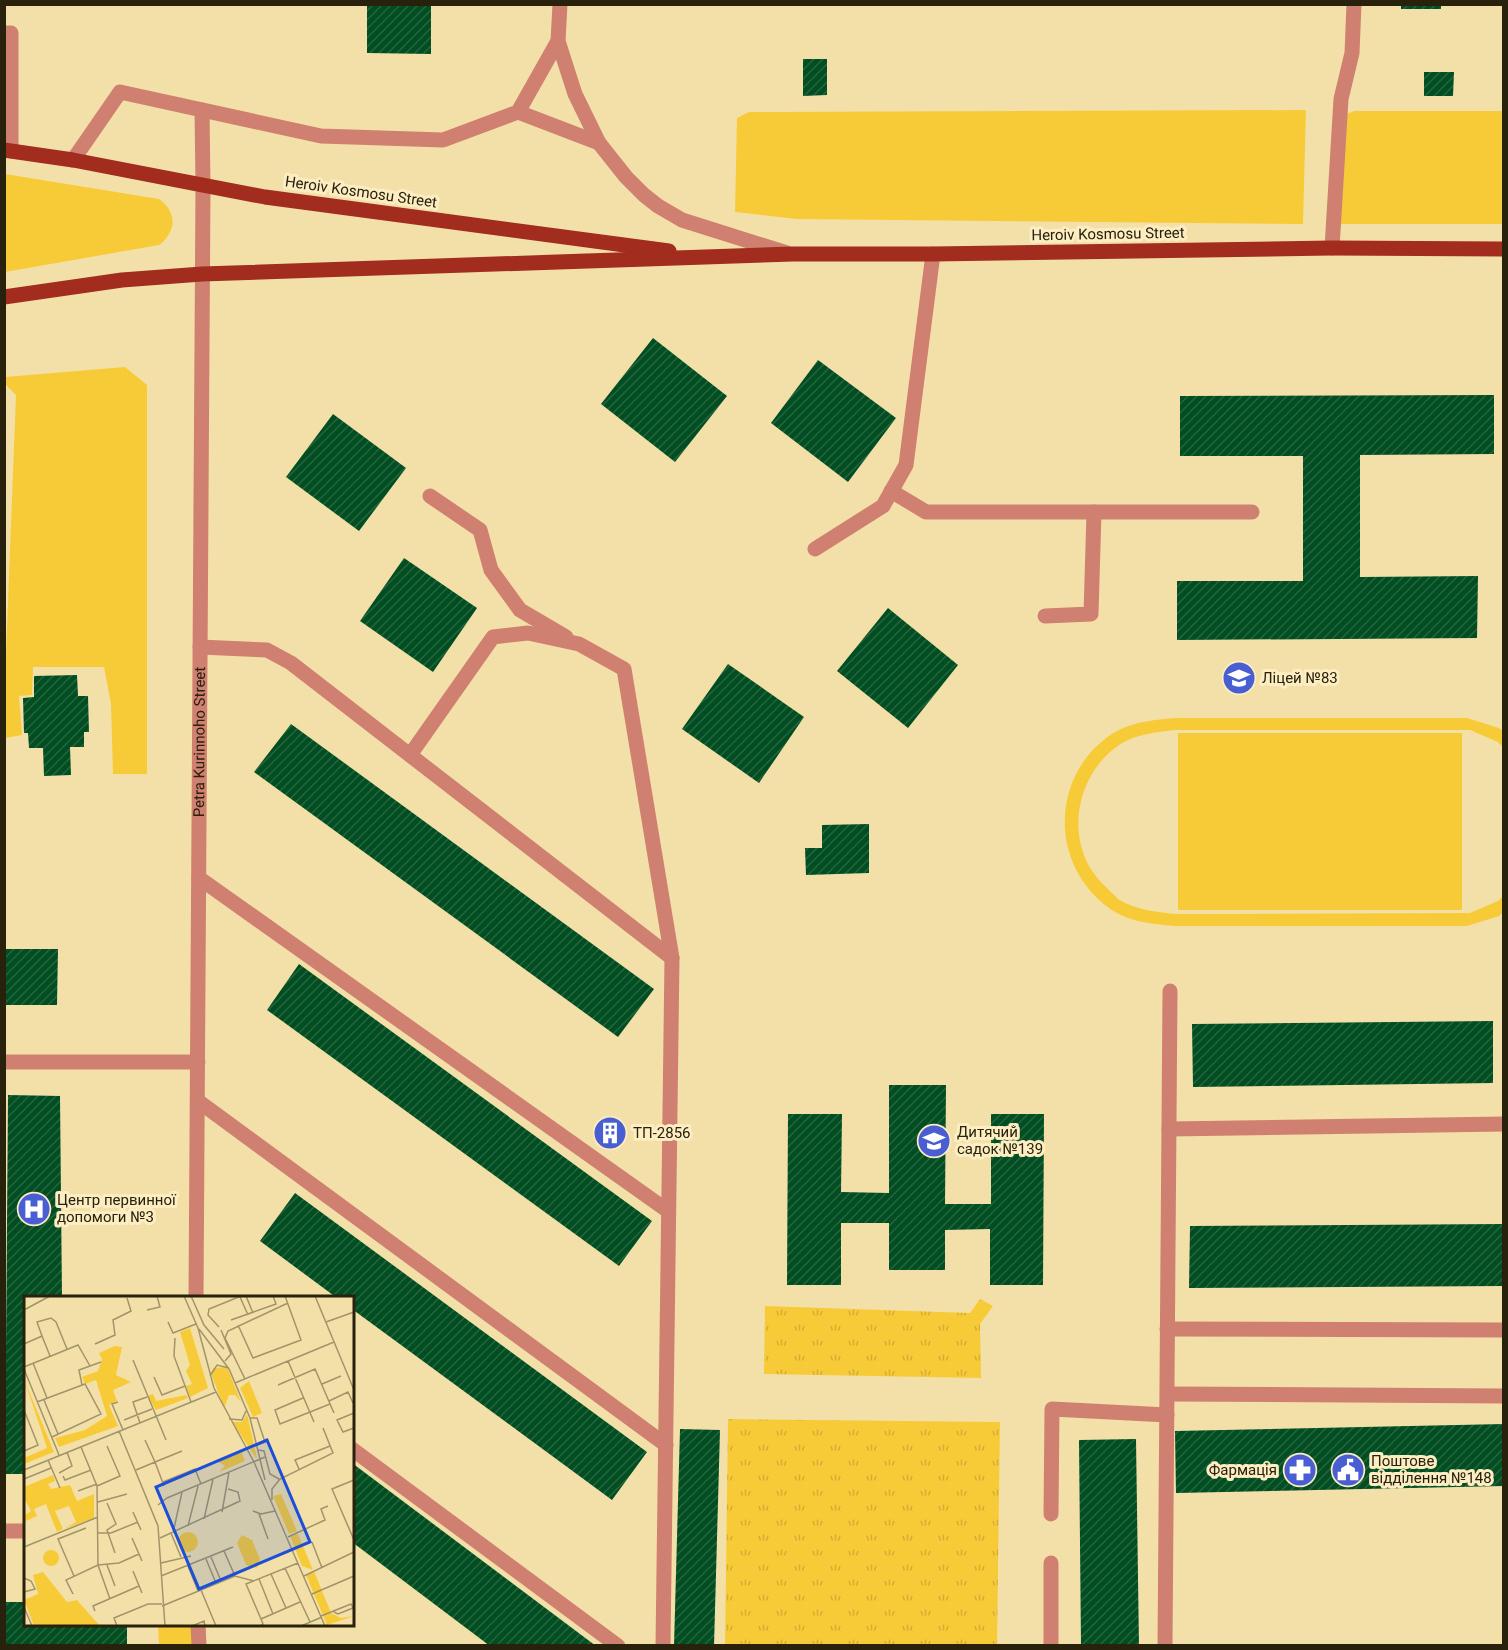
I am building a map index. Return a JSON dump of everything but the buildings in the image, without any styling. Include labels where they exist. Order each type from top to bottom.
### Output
[{"type":"main road","name":"Heroiv Kosmosu Street","points":[[8,150],[73,160],[265,197],[714,257]]},
{"type":"main road","name":"Heroiv Kosmosu Street","points":[[4,297],[122,280],[202,274],[793,254],[1332,248],[1503,249]]},
{"type":"street","points":[[560,4],[558,41],[575,94],[599,142],[626,177],[644,195],[670,213],[698,226],[793,254]]},
{"type":"street","points":[[1332,248],[1341,99],[1352,53],[1354,4]]},
{"type":"street","points":[[4,33],[11,33],[8,150]]},
{"type":"street","points":[[73,160],[120,92],[321,136],[443,140],[518,112],[558,41]]},
{"type":"street","name":"Petra Kurinnoho Street","points":[[196,1296],[202,110]]},
{"type":"street","points":[[518,112],[599,142]]},
{"type":"street","points":[[815,549],[883,506],[906,465],[933,254]]},
{"type":"street","points":[[891,491],[926,512],[1252,512]]},
{"type":"street","points":[[430,496],[480,530],[491,570],[520,610],[624,669],[672,958],[663,1646]]},
{"type":"street","points":[[1045,616],[1091,614],[1094,512]]},
{"type":"street","points":[[410,754],[494,637],[528,633],[579,644]]},
{"type":"street","points":[[200,647],[267,650],[291,663],[672,958]]},
{"type":"street","points":[[199,878],[668,1211]]},
{"type":"street","points":[[1165,1646],[1170,991]]},
{"type":"street","points":[[4,1062],[198,1062]]},
{"type":"street","points":[[198,1101],[666,1445]]},
{"type":"street","points":[[1169,1129],[1503,1124]]},
{"type":"street","points":[[1167,1329],[1503,1330]]},
{"type":"street","points":[[1168,1394],[1503,1396]]},
{"type":"street","points":[[1051,1514],[1052,1409],[1167,1415]]},
{"type":"street","points":[[354,1450],[618,1646]]},
{"type":"street","points":[[4,1531],[24,1531]]},
{"type":"street","points":[[1051,1563],[1051,1646]]},
{"type":"street","points":[[198,1626],[199,1646]]},
{"type":"green space","points":[[1306,110],[1303,224],[796,219],[735,212],[737,118],[749,112]]},
{"type":"green space","points":[[1354,111],[1503,111],[1503,224],[1333,224],[1340,117]]},
{"type":"green space","points":[[5,174],[159,199],[172,216],[172,228],[159,245],[5,272]]},
{"type":"green space","points":[[125,367],[147,385],[147,774],[113,774],[111,704],[104,667],[33,667],[32,695],[19,696],[22,735],[5,738],[5,679],[16,395],[5,384],[5,377]]},
{"type":"green space","points":[[1175,718],[1467,718],[1503,731],[1503,747],[1498,742],[1470,730],[1176,730],[1132,738],[1119,745],[1097,766],[1083,793],[1078,822],[1079,837],[1087,862],[1096,877],[1118,899],[1139,908],[1176,914],[1470,913],[1498,901],[1503,896],[1503,913],[1467,926],[1174,926],[1140,922],[1116,913],[1090,890],[1076,869],[1068,846],[1065,822],[1068,798],[1076,775],[1090,754],[1109,736],[1133,725]]},
{"type":"green space","points":[[1178,733],[1462,733],[1462,910],[1178,910]]},
{"type":"green space","points":[[980,1299],[993,1306],[980,1324],[981,1378],[764,1374],[765,1306],[970,1313]]},
{"type":"green space","points":[[728,1419],[1000,1422],[997,1645],[725,1645]]},
{"type":"green space","points":[[158,1626],[193,1626],[194,1645],[159,1645]]},
{"type":"place","name":"Ліцей №83","points":[[1239,678]]},
{"type":"place","name":"ТП-2856","points":[[610,1133]]},
{"type":"place","name":"Дитячий садок №139","points":[[934,1141]]},
{"type":"place","name":"Центр первинної допомоги №3","points":[[34,1209]]},
{"type":"place","name":"Фармація","points":[[1300,1470]]},
{"type":"place","name":"Поштове відділення №148","points":[[1348,1470]]}]
